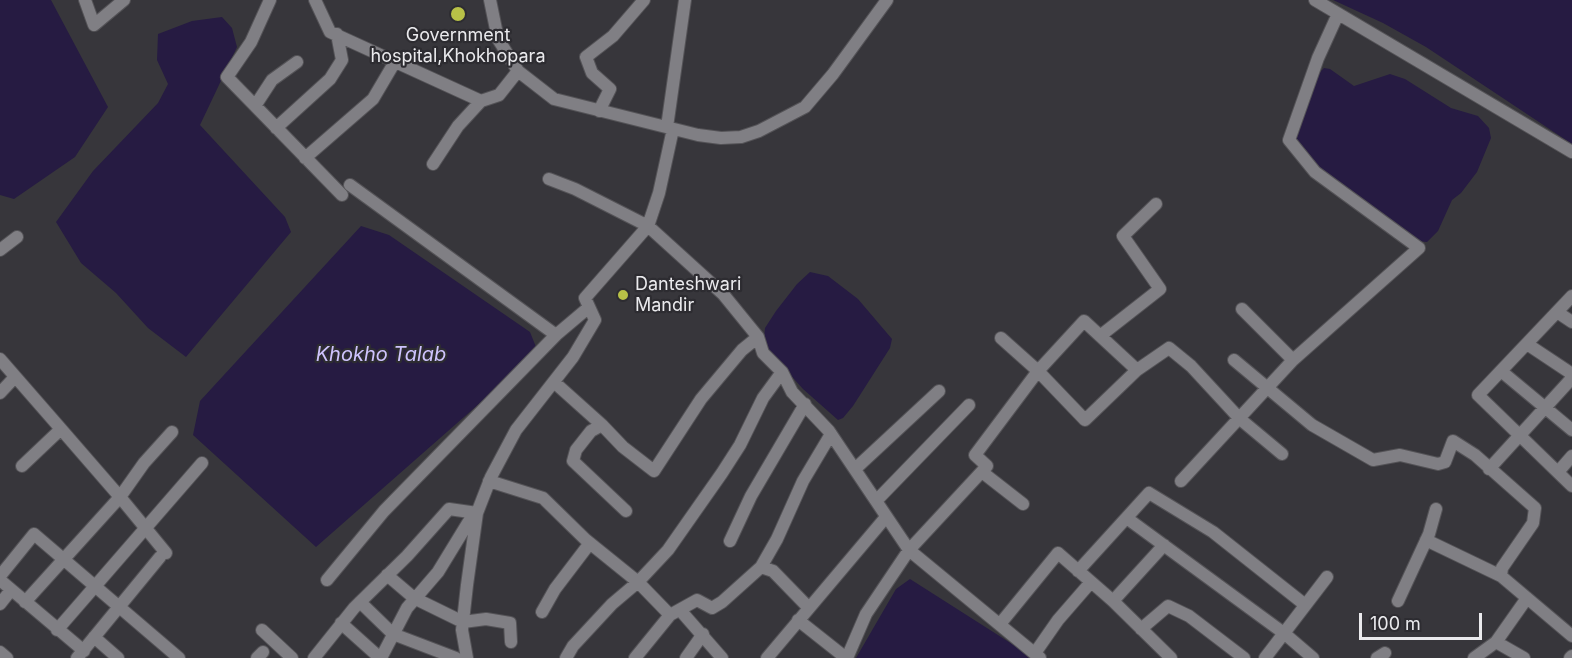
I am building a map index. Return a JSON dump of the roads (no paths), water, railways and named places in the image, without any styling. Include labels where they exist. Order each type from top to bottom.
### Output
[{"type":"street","points":[[85,0],[94,25],[120,1]]},
{"type":"street","points":[[270,0],[251,42],[227,77],[305,158],[346,190],[556,335]]},
{"type":"street","points":[[315,0],[330,32],[481,100]]},
{"type":"street","points":[[490,0],[498,39],[518,70],[554,99],[709,137],[741,137],[789,116],[805,106],[818,93],[887,0]]},
{"type":"street","points":[[600,111],[610,89],[592,72],[586,57],[614,36],[644,0]]},
{"type":"street","points":[[360,602],[393,634],[456,658],[477,513],[489,481],[516,430],[554,382],[595,320],[585,298],[648,226],[667,161],[685,0]]},
{"type":"street","points":[[1315,0],[1572,152]]},
{"type":"street","points":[[1181,482],[1268,390],[1293,360],[1419,248],[1315,172],[1289,140],[1318,58],[1338,14]]},
{"type":"street","points":[[276,128],[330,79],[342,60],[337,34]]},
{"type":"street","points":[[305,158],[374,99],[396,60]]},
{"type":"street","points":[[255,106],[272,80],[297,62]]},
{"type":"street","points":[[433,164],[458,126],[481,100],[499,95],[518,70]]},
{"type":"street","points":[[549,179],[575,189],[648,226],[723,294],[758,337],[763,352],[782,372],[792,392],[831,434],[909,550],[1038,656],[1058,620],[1091,582]]},
{"type":"street","points":[[1100,336],[1160,289],[1123,236],[1156,204]]},
{"type":"street","points":[[0,250],[17,237]]},
{"type":"street","points":[[1572,296],[1478,395],[1572,486]]},
{"type":"street","points":[[327,580],[384,512],[556,335],[588,308]]},
{"type":"street","points":[[1242,309],[1293,360]]},
{"type":"street","points":[[1557,312],[1572,322]]},
{"type":"street","points":[[798,620],[847,658],[866,614],[909,550],[987,466],[975,454],[1038,371],[1084,321],[1137,370]]},
{"type":"street","points":[[554,382],[623,447],[654,471],[701,399],[742,350],[758,337]]},
{"type":"street","points":[[1001,338],[1038,371],[1085,420],[1137,370],[1169,348],[1191,366],[1240,419],[1282,454]]},
{"type":"street","points":[[1489,469],[1572,376],[1527,344]]},
{"type":"street","points":[[0,359],[145,527],[163,555],[143,581],[120,604],[81,654],[0,580]]},
{"type":"street","points":[[1234,360],[1312,425],[1373,460],[1400,455],[1438,464],[1445,462],[1453,441],[1475,456],[1535,508],[1533,523],[1502,568],[1501,576]]},
{"type":"street","points":[[1501,371],[1572,430]]},
{"type":"street","points":[[566,658],[573,646],[612,604],[638,582],[668,550],[740,446],[763,398],[782,372]]},
{"type":"street","points":[[0,393],[15,377]]},
{"type":"street","points":[[855,469],[939,391]]},
{"type":"street","points":[[730,541],[751,496],[805,404]]},
{"type":"street","points":[[876,501],[969,405]]},
{"type":"street","points":[[602,425],[591,431],[576,450],[573,461],[626,511]]},
{"type":"street","points":[[22,466],[61,429]]},
{"type":"street","points":[[25,602],[120,497],[144,463],[171,432]]},
{"type":"street","points":[[635,658],[675,613],[698,600],[712,608],[761,567],[777,539],[803,481],[831,434]]},
{"type":"street","points":[[1558,472],[1572,456]]},
{"type":"street","points":[[57,630],[202,463]]},
{"type":"street","points":[[982,471],[1023,504]]},
{"type":"street","points":[[489,481],[543,498],[590,543],[703,634],[722,658]]},
{"type":"street","points":[[1078,571],[1128,519],[1149,493],[1213,532],[1304,604]]},
{"type":"street","points":[[314,658],[360,602],[449,509],[477,513]]},
{"type":"street","points":[[1398,601],[1426,540],[1436,509]]},
{"type":"street","points":[[341,623],[381,658],[414,598],[438,572],[471,518],[477,513]]},
{"type":"street","points":[[771,657],[808,607],[886,517]]},
{"type":"street","points":[[1128,519],[1285,634],[1313,658]]},
{"type":"street","points":[[0,576],[34,534],[120,604],[179,658]]},
{"type":"street","points":[[1426,540],[1501,576],[1572,636]]},
{"type":"street","points":[[542,612],[555,588],[590,543]]},
{"type":"street","points":[[1113,601],[1164,545]]},
{"type":"street","points":[[1000,624],[1058,553],[1113,601],[1171,658]]},
{"type":"street","points":[[761,567],[773,571],[808,607]]},
{"type":"street","points":[[387,575],[414,598],[462,626],[504,620],[512,626],[511,642]]},
{"type":"street","points":[[1266,658],[1304,604],[1328,577]]},
{"type":"street","points":[[0,604],[11,590]]},
{"type":"street","points":[[1474,658],[1496,642],[1527,598]]},
{"type":"street","points":[[1142,629],[1167,606],[1189,616],[1244,658]]},
{"type":"street","points":[[462,626],[467,658]]},
{"type":"street","points":[[262,630],[292,658]]},
{"type":"street","points":[[686,658],[703,634]]},
{"type":"street","points":[[94,637],[118,658]]},
{"type":"street","points":[[1496,642],[1524,658]]},
{"type":"street","points":[[1224,658],[1233,648]]},
{"type":"street","points":[[0,652],[7,658]]},
{"type":"water","points":[[0,0],[51,0],[108,107],[75,157],[14,199],[0,195]]},
{"type":"water","points":[[1333,0],[1572,0],[1572,144],[1426,47],[1383,23]]},
{"type":"water","points":[[222,17],[232,28],[237,47],[200,125],[285,217],[291,232],[186,357],[148,328],[116,293],[81,263],[56,222],[93,171],[158,103],[168,84],[157,60],[158,34],[192,21]]},
{"type":"water","points":[[1324,68],[1330,69],[1354,86],[1390,74],[1405,79],[1451,108],[1478,116],[1489,128],[1491,138],[1477,172],[1461,193],[1452,200],[1438,231],[1427,242],[1406,240],[1307,162],[1293,135],[1311,81]]},
{"type":"water","name":"Khokho Talab","points":[[361,226],[389,235],[530,332],[538,352],[316,547],[193,435],[200,401]]},
{"type":"water","points":[[810,272],[828,276],[858,299],[892,339],[890,348],[853,406],[843,418],[838,420],[803,389],[769,351],[764,339],[765,328],[776,311],[797,284]]},
{"type":"water","points":[[910,579],[1034,658],[856,658],[896,589]]},
{"type":"place","name":"Government hospital,Khokhopara","points":[[458,14]]},
{"type":"place","name":"Danteshwari Mandir","points":[[623,295]]}]
